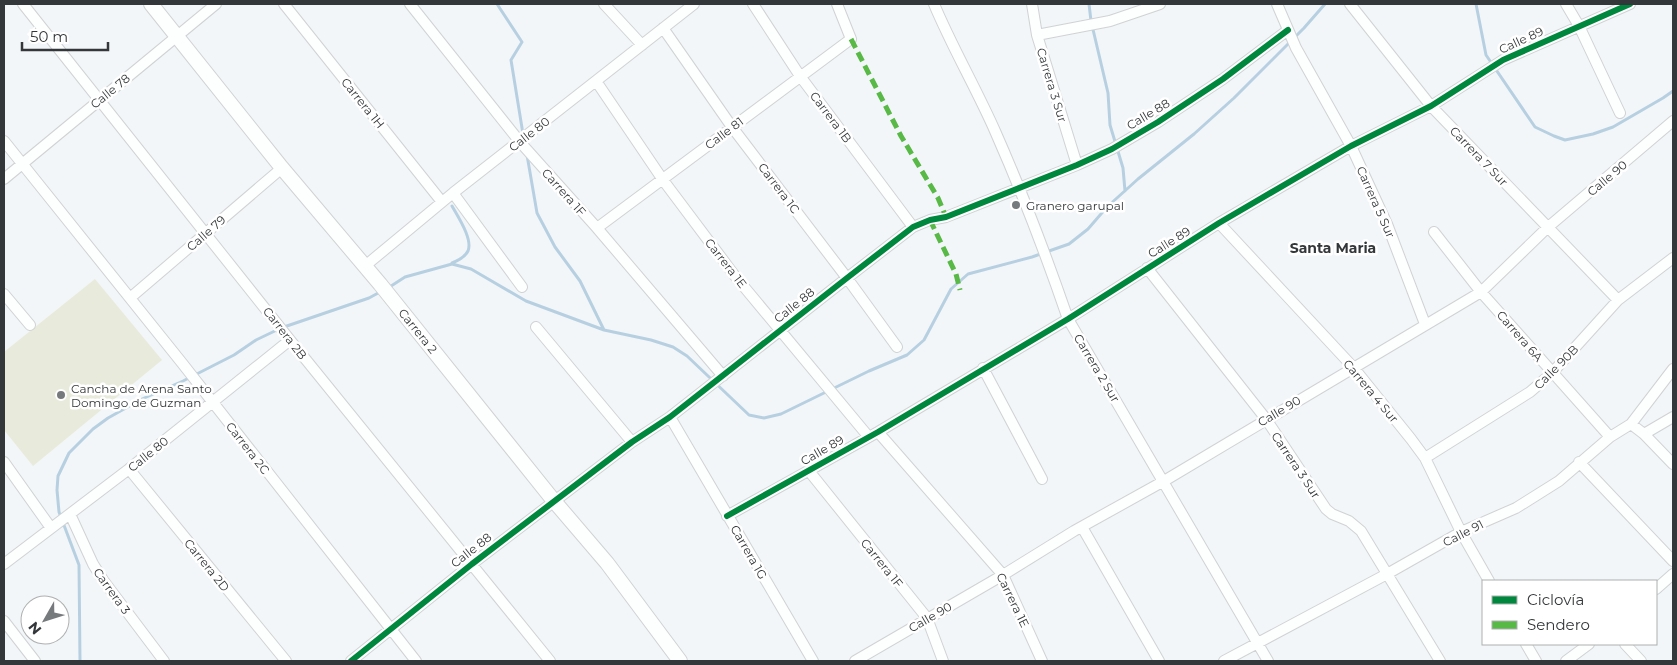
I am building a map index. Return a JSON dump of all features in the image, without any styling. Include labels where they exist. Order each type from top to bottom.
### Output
[{"type":"street","name":"Carrera 2B","points":[[22,4],[288,338],[550,661]]},
{"type":"street","name":"Carrera 2","points":[[151,4],[282,168],[380,284],[607,563],[680,661]]},
{"type":"street","name":"Calle 78","points":[[4,179],[216,4]]},
{"type":"street","name":"Carrera 1H","points":[[284,4],[442,202]]},
{"type":"street","name":"Carrera 1F","points":[[410,4],[520,142],[596,228],[717,381]]},
{"type":"street","points":[[604,4],[642,45]]},
{"type":"street","name":"Calle 80","points":[[365,266],[453,193],[694,4]]},
{"type":"street","name":"Carrera 1B","points":[[753,4],[800,76],[913,227]]},
{"type":"street","name":"Calle 81","points":[[596,228],[851,39],[837,4]]},
{"type":"street","name":"Carrera 2 Sur","points":[[934,4],[994,130],[1049,264],[1068,319],[1268,661]]},
{"type":"street","name":"Carrera 3 Sur","points":[[1032,4],[1037,35],[1077,165]]},
{"type":"street","points":[[1037,35],[1110,21],[1160,4]]},
{"type":"street","name":"Carrera 5 Sur","points":[[1277,4],[1296,48],[1351,146],[1387,224],[1425,324]]},
{"type":"street","name":"Carrera 7 Sur","points":[[1350,4],[1431,106],[1618,300]]},
{"type":"street","points":[[1566,4],[1579,26],[1620,113]]},
{"type":"street","name":"Calle 89","points":[[727,516],[873,434],[1068,319],[1220,223],[1351,146],[1431,106],[1503,60],[1630,4]]},
{"type":"street","name":"Carrera 1C","points":[[663,28],[732,127],[897,347]]},
{"type":"street","name":"Calle 88","points":[[350,661],[554,500],[632,442],[670,418],[913,227],[930,220],[946,217],[1077,165],[1116,146],[1158,122],[1289,33]]},
{"type":"street","name":"Carrera 1E","points":[[596,81],[663,180],[735,276],[780,331],[841,403],[873,434],[1003,575],[1042,661]]},
{"type":"street","name":"Calle 90","points":[[855,661],[1082,527],[1164,481],[1352,367],[1481,292],[1547,228],[1673,121]]},
{"type":"street","name":"Carrera 2C","points":[[4,141],[182,363],[198,386],[416,661]]},
{"type":"street","name":"Calle 79","points":[[130,298],[282,168]]},
{"type":"street","points":[[453,193],[522,287]]},
{"type":"street","name":"Carrera 4 Sur","points":[[1220,223],[1352,367],[1425,458],[1461,532],[1488,580]]},
{"type":"street","name":"Carrera 6A","points":[[1434,232],[1481,292],[1610,437]]},
{"type":"street","name":"Calle 90B","points":[[1425,458],[1530,392],[1552,373],[1618,300],[1673,258]]},
{"type":"street","name":"Carrera 3 Sur","points":[[1147,268],[1266,419],[1326,509],[1361,531],[1440,661]]},
{"type":"street","points":[[4,294],[30,325]]},
{"type":"street","points":[[536,327],[632,442]]},
{"type":"street","name":"Calle 80","points":[[4,564],[212,403],[288,338]]},
{"type":"street","points":[[983,368],[1042,479]]},
{"type":"street","name":"Calle 91","points":[[1224,661],[1387,574],[1461,532],[1516,508],[1559,481],[1610,437],[1631,424],[1673,369]]},
{"type":"street","points":[[1644,434],[1673,417]]},
{"type":"street","name":"Carrera 1G","points":[[670,418],[812,661]]},
{"type":"street","points":[[1631,424],[1644,434],[1673,464]]},
{"type":"street","points":[[4,462],[54,526]]},
{"type":"street","points":[[1579,462],[1673,561]]},
{"type":"street","name":"Carrera 2D","points":[[129,469],[286,661]]},
{"type":"street","name":"Carrera 1F","points":[[808,471],[927,618],[943,661]]},
{"type":"street","name":"Carrera 3","points":[[68,516],[98,572],[164,661]]},
{"type":"street","points":[[1082,527],[1159,661]]},
{"type":"street","points":[[1657,588],[1673,574]]},
{"type":"street","points":[[4,621],[36,661]]},
{"type":"street","points":[[1527,645],[1536,661]]},
{"type":"street","points":[[1566,661],[1588,645]]},
{"type":"street","points":[[1626,645],[1641,661]]},
{"type":"green space","name":"Cancha de Arena Santo Domingo de Guzman","points":[[95,279],[162,360],[33,466],[4,430],[4,352]]},
{"type":"waterway","points":[[497,4],[522,42],[511,60],[523,134]]},
{"type":"waterway","points":[[1089,4],[1091,21],[1108,93],[1110,125],[1123,168],[1125,191]]},
{"type":"waterway","points":[[388,288],[405,277],[452,264],[471,269],[526,301],[604,330],[651,340],[673,347],[687,356],[749,415],[764,418],[781,414],[869,371],[907,355],[924,340],[951,289],[968,274],[1032,257],[1069,244],[1088,229],[1107,207],[1138,179],[1194,134],[1234,98],[1304,28],[1325,4]]},
{"type":"waterway","points":[[1476,4],[1486,55],[1535,127],[1554,136],[1565,140],[1593,134],[1613,127],[1673,91]]},
{"type":"waterway","points":[[527,155],[537,213],[555,247],[580,281],[604,330]]},
{"type":"waterway","points":[[452,206],[464,228],[469,246],[465,255],[452,263]]},
{"type":"waterway","points":[[80,661],[79,565],[59,512],[57,490],[58,476],[69,453],[93,429],[108,418],[142,399],[234,355],[256,340],[281,328],[369,298],[380,292]]},
{"type":"marked path","points":[[851,39],[901,136],[938,198],[946,217]]},
{"type":"marked path","points":[[930,220],[956,274],[960,290]]},
{"type":"cycle path","points":[[727,516],[878,432],[1068,319],[1219,223],[1351,146],[1431,106],[1503,60],[1630,4]]},
{"type":"cycle path","points":[[351,661],[472,564],[632,442],[670,417],[913,227],[930,220],[946,217],[1077,165],[1112,149],[1158,122],[1223,79],[1288,30]]},
{"type":"place","name":"Granero garupal","points":[[1016,205]]},
{"type":"place","name":"Cancha de Arena Santo Domingo de Guzman","points":[[61,395]]},
{"type":"district","name":"Santa Maria","points":[[1333,248]]}]
